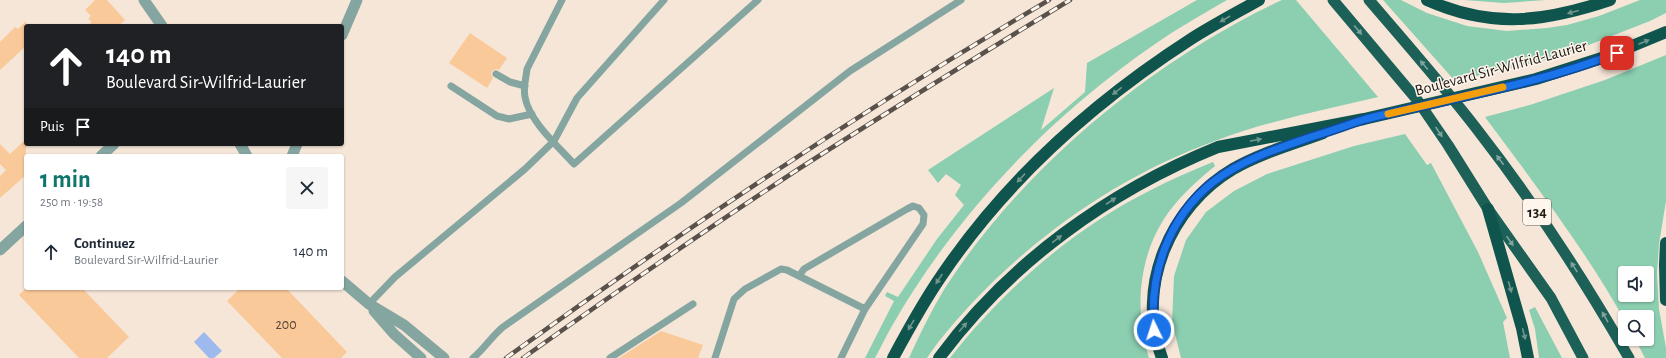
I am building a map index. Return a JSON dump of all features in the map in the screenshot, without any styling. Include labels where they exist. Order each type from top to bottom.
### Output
[{"type":"highway","points":[[893,358],[943,274],[990,213],[1031,168],[1085,116],[1126,84],[1192,38],[1259,0]]},
{"type":"highway","name":"134","points":[[1333,0],[1418,101],[1448,145],[1488,209],[1551,298],[1583,358]]},
{"type":"highway","name":"134","points":[[1369,0],[1476,128],[1514,179],[1564,250],[1628,358]]},
{"type":"highway","points":[[1427,0],[1449,9],[1480,16],[1530,19],[1562,15],[1610,0]]},
{"type":"highway","name":"Boulevard Sir-Wilfrid-Laurier","points":[[1364,120],[1562,72],[1608,56],[1666,32]]},
{"type":"highway","points":[[939,358],[976,313],[1003,285],[1033,258],[1085,219],[1143,182],[1180,163],[1218,147],[1364,120]]},
{"type":"highway","points":[[1162,358],[1153,318],[1156,280],[1167,242],[1186,210],[1213,182],[1248,161],[1291,144],[1364,120]]},
{"type":"highway","points":[[1488,209],[1522,328],[1528,358]]},
{"type":"highway","points":[[1666,243],[1666,300]]},
{"type":"street","points":[[144,0],[161,24]]},
{"type":"street","points":[[344,30],[357,0]]},
{"type":"street","points":[[103,154],[112,146]]},
{"type":"street","points":[[0,250],[24,228]]},
{"type":"street","points":[[344,283],[369,304],[404,325],[444,358]]},
{"type":"street","points":[[369,304],[394,334],[421,358]]},
{"type":"lane","points":[[562,0],[527,69],[525,96],[532,114],[574,164],[758,0]]},
{"type":"lane","points":[[369,304],[395,277],[525,169],[554,141],[577,98],[664,0]]},
{"type":"lane","points":[[473,358],[503,327],[681,203],[850,71],[961,0]]},
{"type":"lane","points":[[496,74],[514,84],[525,86]]},
{"type":"lane","points":[[451,86],[497,116],[509,119],[532,114]]},
{"type":"lane","points":[[799,276],[804,270],[907,208],[914,206],[919,208],[924,215],[923,224],[865,309],[841,358]]},
{"type":"lane","points":[[715,358],[733,303],[738,295],[755,283],[781,269],[787,270],[865,309]]},
{"type":"lane","points":[[610,358],[693,304]]},
{"type":"green space","points":[[1197,0],[1227,0],[1164,38],[1116,72],[1078,103],[1042,136],[1008,170],[975,207],[945,245],[917,285],[875,358],[865,358],[894,301],[885,296],[887,292],[898,297],[937,239],[964,205],[955,195],[961,185],[946,174],[938,183],[928,170],[1054,88],[1041,130],[1085,92],[1087,63]]},
{"type":"green space","points":[[1282,0],[1296,0],[1378,97],[1296,116],[1235,134],[1181,154],[1117,187],[1056,228],[1001,274],[956,321],[927,358],[909,358],[945,288],[976,244],[1012,201],[1051,160],[1094,122],[1139,86],[1186,53],[1234,25]]},
{"type":"green space","points":[[1383,0],[1401,0],[1427,13],[1467,26],[1507,31],[1567,25],[1599,16],[1640,0],[1666,0],[1666,13],[1650,21],[1558,57],[1455,81]]},
{"type":"green space","points":[[1464,0],[1546,0],[1504,3]]},
{"type":"green space","points":[[1666,55],[1666,201],[1659,244],[1657,274],[1659,309],[1666,348],[1666,358],[1645,358],[1639,346],[1654,346],[1654,310],[1619,310],[1576,242],[1485,117],[1533,104],[1605,80]]},
{"type":"green space","points":[[1405,134],[1427,165],[1431,163],[1478,252],[1507,318],[1503,322],[1510,358],[1181,358],[1172,322],[1174,276],[1186,240],[1206,212],[1234,191],[1267,174],[1354,146]]},
{"type":"green space","points":[[1213,162],[1215,166],[1178,200],[1168,213],[1158,229],[1150,247],[1145,265],[1141,303],[1141,321],[1149,358],[950,358],[992,309],[1040,264],[1066,243],[1121,206],[1165,183]]},
{"type":"green space","points":[[1535,307],[1562,358],[1539,358],[1535,329],[1529,310]]},
{"type":"water","points":[[204,332],[222,351],[214,358],[209,358],[194,342]]},
{"type":"building","points":[[95,0],[107,0],[125,20],[120,24],[90,24],[91,21],[88,19],[91,16],[85,10]]},
{"type":"building","points":[[26,21],[26,24],[24,24],[24,48],[0,70],[0,42],[15,27],[18,29]]},
{"type":"building","points":[[470,33],[507,58],[499,70],[496,69],[492,71],[491,74],[493,78],[487,88],[449,63]]},
{"type":"building","points":[[24,141],[24,146],[26,146],[26,154],[24,154],[24,177],[0,198],[0,176],[6,170],[0,164],[0,144],[10,154]]},
{"type":"building","points":[[24,290],[84,290],[129,337],[107,358],[79,358],[19,295]]},
{"type":"building","points":[[238,290],[288,290],[347,352],[341,358],[282,358],[227,301]]},
{"type":"building","points":[[661,331],[703,345],[698,358],[619,358]]},
{"type":"railway","points":[[506,358],[639,264],[773,173],[910,84],[1049,0]]},
{"type":"railway","points":[[523,358],[659,263],[797,170],[1070,0]]},
{"type":"slow traffic","points":[[1388,114],[1503,87]]},
{"type":"route","points":[[1154,330],[1154,291],[1159,266],[1167,242],[1186,210],[1203,191],[1213,182],[1232,170],[1267,153],[1364,120],[1536,79],[1584,65],[1617,53]]}]
